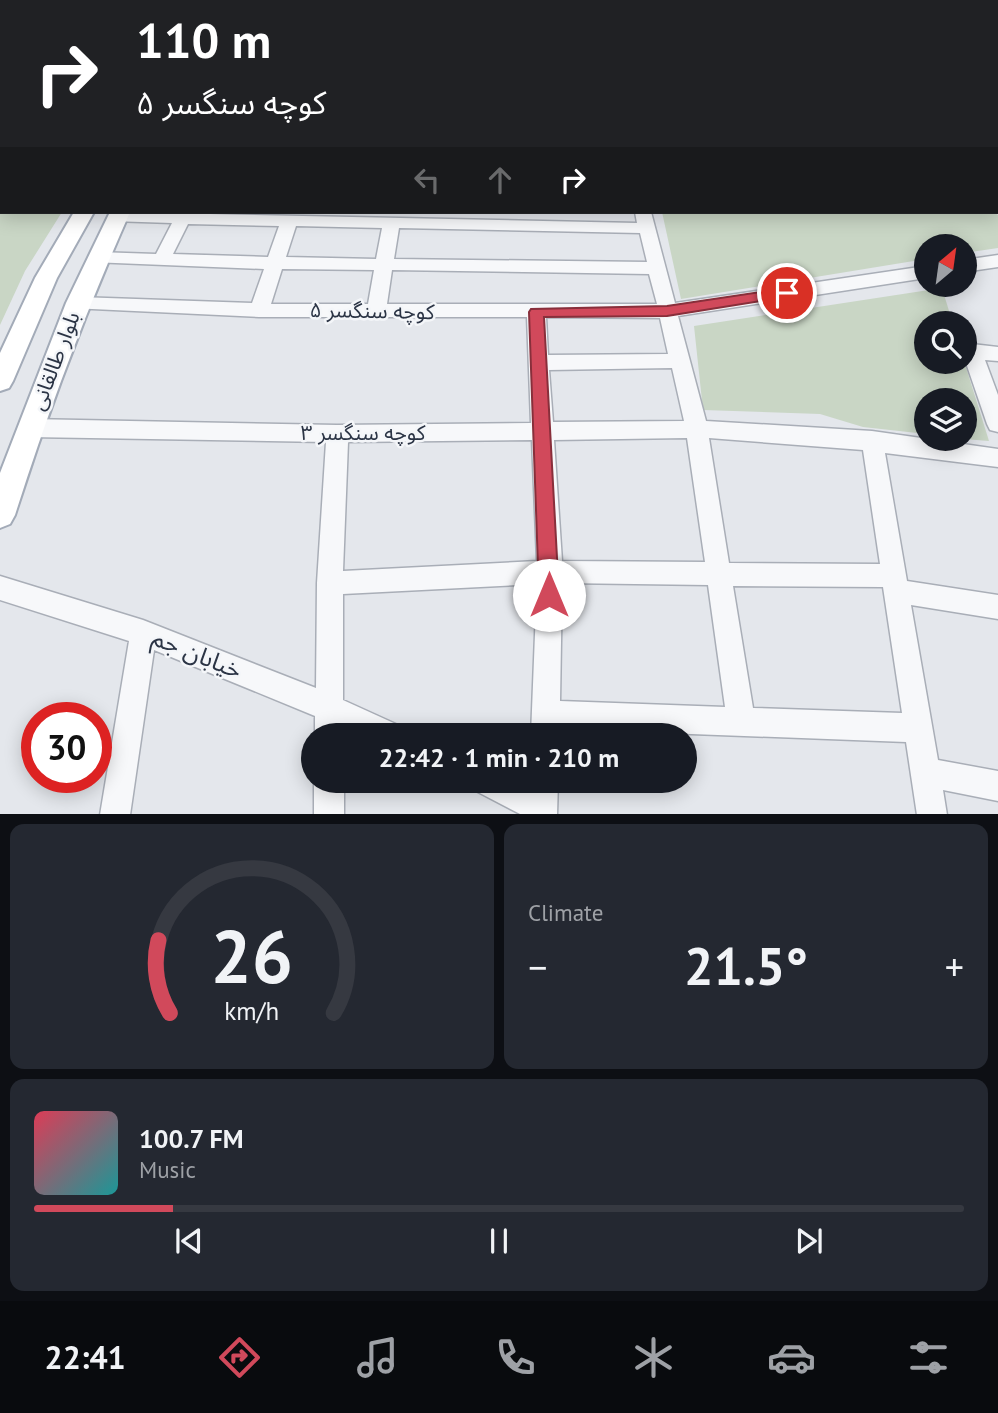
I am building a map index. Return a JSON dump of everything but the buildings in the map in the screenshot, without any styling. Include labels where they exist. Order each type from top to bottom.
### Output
[{"type":"main road","name":"بلوار طالقانی","points":[[0,381],[46,278],[83,214]]},
{"type":"main road","name":"بلوار طالقانی","points":[[0,514],[29,428],[78,303],[118,214]]},
{"type":"street","points":[[118,214],[182,219],[335,217],[391,224],[440,218],[645,220],[697,429],[741,723]]},
{"type":"street","points":[[162,260],[182,219]]},
{"type":"street","points":[[259,310],[273,263],[279,219]]},
{"type":"street","points":[[376,312],[391,224]]},
{"type":"street","points":[[97,258],[656,268]]},
{"type":"street","points":[[977,264],[998,261]]},
{"type":"street","name":"کوچه سنگسر ۵","points":[[78,303],[376,312],[667,311],[914,274]]},
{"type":"street","points":[[536,312],[550,572],[545,723]]},
{"type":"street","points":[[998,355],[972,351],[998,424]]},
{"type":"street","points":[[539,363],[679,361]]},
{"type":"street","name":"کوچه سنگسر ۳","points":[[29,428],[337,434],[697,429],[872,440],[998,458]]},
{"type":"street","points":[[329,723],[330,583],[337,434]]},
{"type":"street","points":[[872,440],[916,728],[932,814]]},
{"type":"street","points":[[330,583],[550,572],[718,573],[894,583],[998,607]]},
{"type":"street","name":"خیابان جم","points":[[0,588],[143,633],[362,723]]},
{"type":"street","points":[[115,814],[143,633]]},
{"type":"street","points":[[697,723],[916,728]]},
{"type":"street","points":[[925,772],[998,786]]},
{"type":"street","points":[[329,793],[329,814]]},
{"type":"street","points":[[521,793],[543,801]]},
{"type":"green space","points":[[0,214],[61,214],[25,271],[0,325]]},
{"type":"green space","points":[[662,214],[998,215],[998,248],[977,251],[977,234],[914,234],[914,261],[681,299]]},
{"type":"green space","points":[[914,292],[914,298],[945,298],[949,311],[914,311],[914,374],[968,374],[972,388],[914,388],[914,433],[863,427],[820,414],[703,410],[694,326]]},
{"type":"green space","points":[[977,403],[989,441],[977,440]]},
{"type":"route","points":[[549,595],[536,312],[667,311],[787,293]]}]
